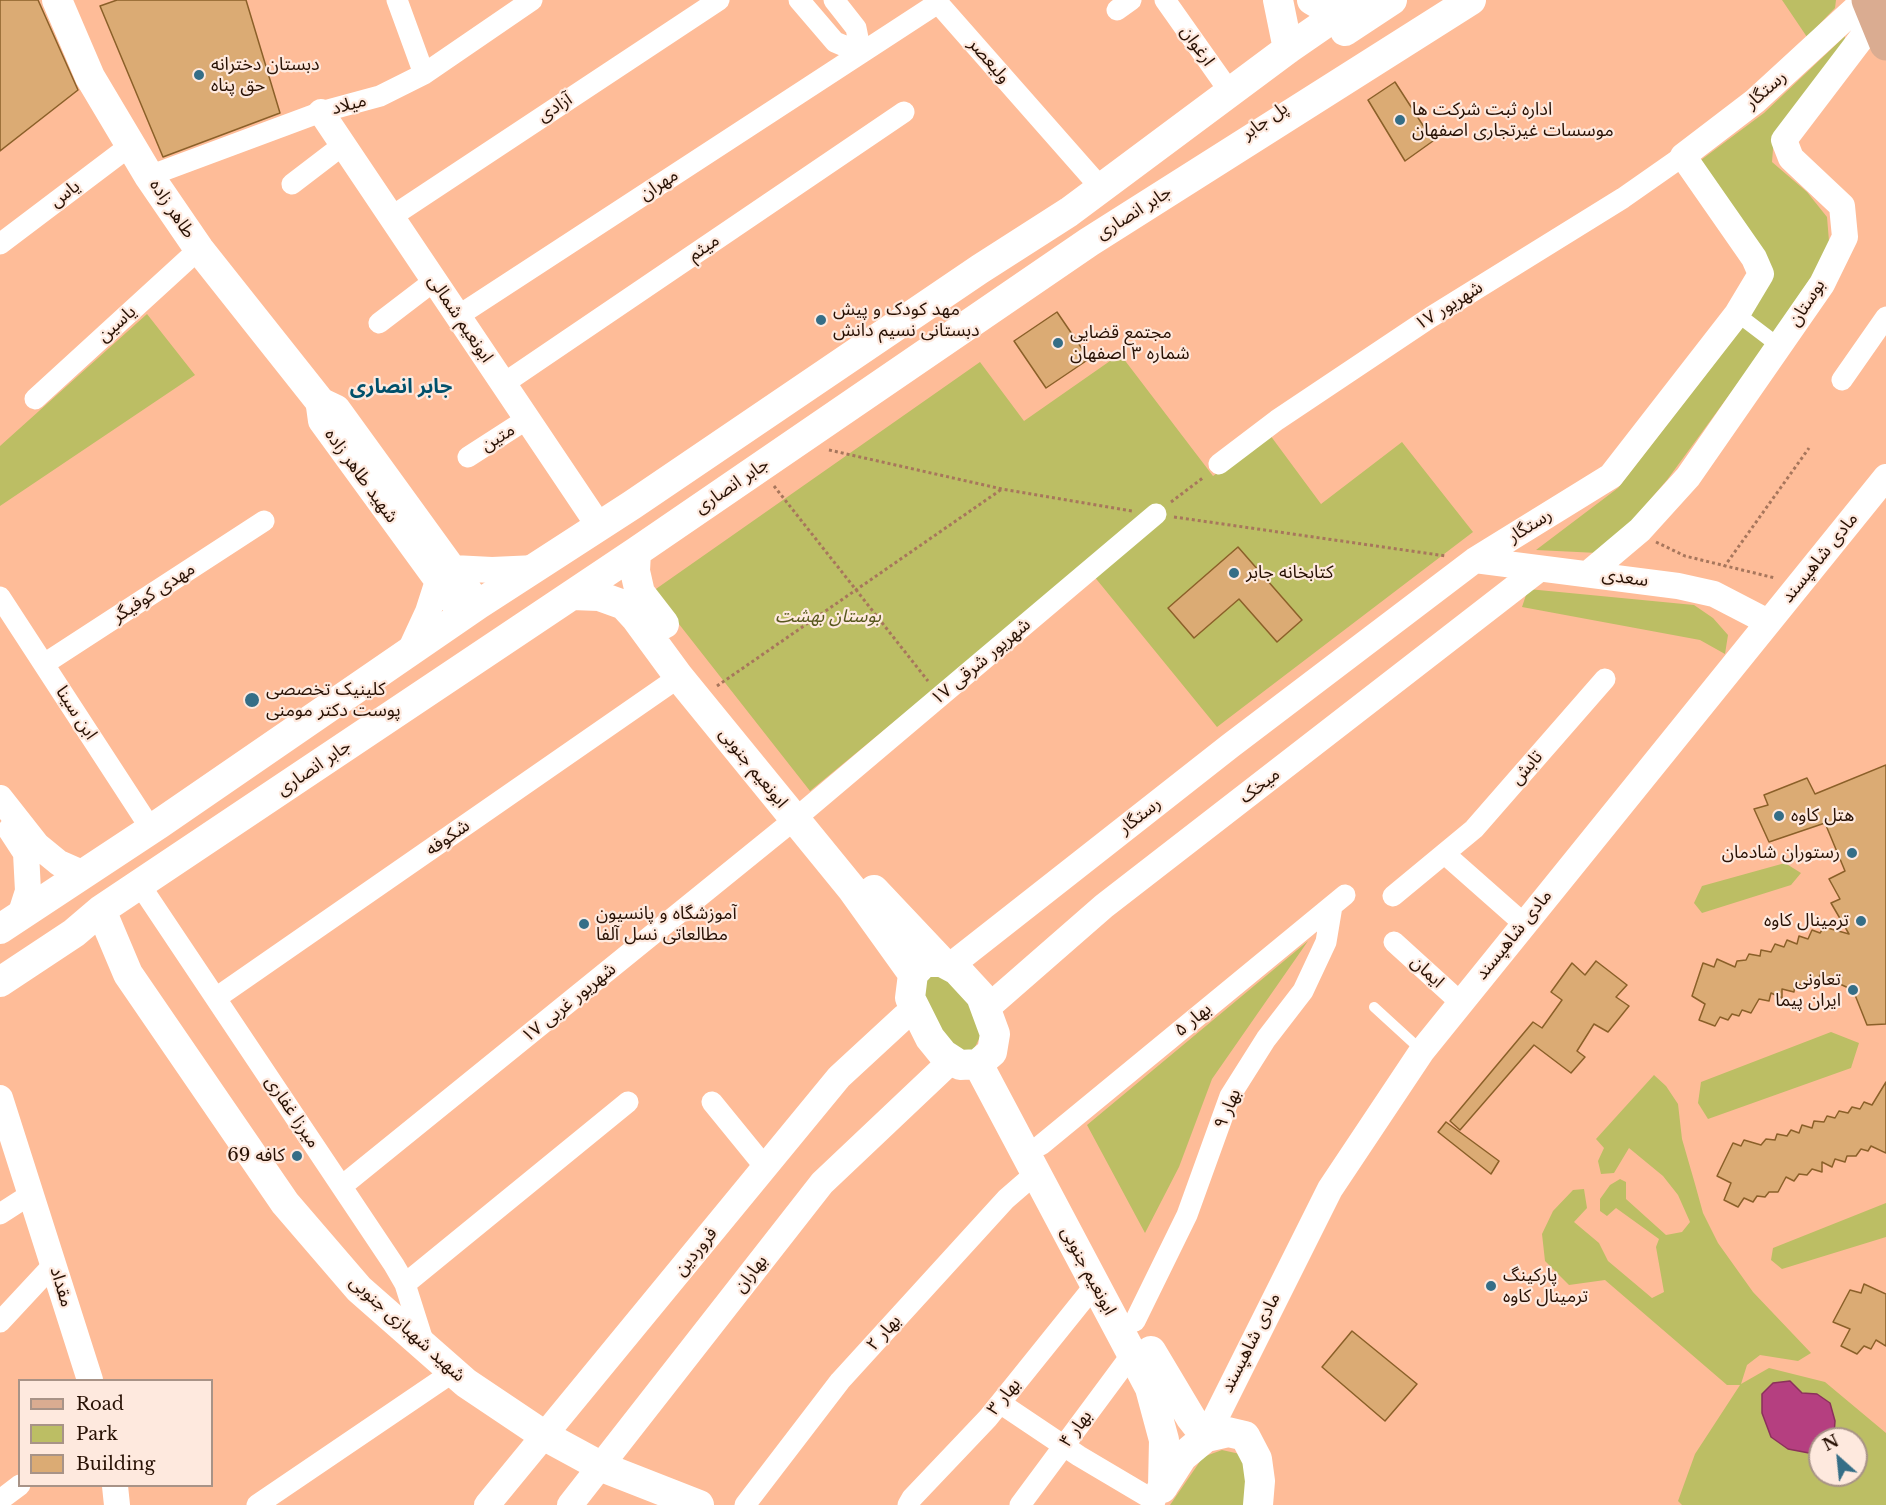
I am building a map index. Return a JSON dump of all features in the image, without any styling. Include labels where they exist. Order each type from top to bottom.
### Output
[{"type":"main road","points":[[1278,0],[1288,49]]},
{"type":"main road","points":[[1312,0],[1349,7]]},
{"type":"main road","name":"پل جابر","points":[[1068,212],[1392,0]]},
{"type":"main road","name":"پل جابر","points":[[1089,242],[1440,0]]},
{"type":"main road","name":"جابر انصاری","points":[[0,982],[74,933],[101,910],[636,552],[1089,242],[1471,0]]},
{"type":"main road","name":"طاهر زاده","points":[[65,2],[90,77],[149,176],[199,249],[318,399]]},
{"type":"main road","name":"جابر انصاری","points":[[10,923],[471,610],[1068,212],[1288,49],[1349,7]]},
{"type":"main road","name":"ابونعیم جنوبی","points":[[636,552],[635,571],[640,593],[801,814],[913,974]]},
{"type":"main road","name":"ابونعیم جنوبی","points":[[572,595],[599,596],[624,605],[679,677],[801,814],[897,917],[946,964]]},
{"type":"main road","points":[[471,610],[496,646]]},
{"type":"main road","name":"شهید شهبازی جنوبی","points":[[101,910],[128,974],[285,1203],[359,1289],[453,1372],[545,1436],[602,1467],[699,1505]]},
{"type":"main road","name":"شهید شهبازی جنوبی","points":[[74,933],[128,974]]},
{"type":"main road","points":[[924,962],[946,964],[957,970],[981,996],[995,1034],[974,1059],[943,1054],[930,1038],[910,998],[913,974],[924,962]]},
{"type":"main road","name":"ابونعیم جنوبی","points":[[974,1059],[1038,1159],[1176,1394],[1206,1437]]},
{"type":"main road","name":"ابونعیم جنوبی","points":[[1038,1159],[1095,1285],[1150,1388],[1164,1440],[1157,1498]]},
{"type":"main road","points":[[1157,1498],[1182,1457],[1206,1437],[1228,1432],[1245,1436],[1257,1459],[1260,1481],[1258,1505]]},
{"type":"street","points":[[397,0],[424,74]]},
{"type":"street","name":"میلاد","points":[[149,176],[321,112],[380,96],[424,74],[532,0]]},
{"type":"street","name":"آزادی","points":[[391,216],[719,0]]},
{"type":"street","points":[[834,0],[856,28],[861,53]]},
{"type":"street","name":"ارغوان","points":[[1165,0],[1230,92]]},
{"type":"street","points":[[806,3],[835,42],[861,53]]},
{"type":"street","name":"ولیعصر","points":[[861,53],[917,6],[938,3],[1101,188]]},
{"type":"street","name":"رستگار","points":[[946,964],[1475,560],[1611,476],[1737,314],[1761,274],[1754,258],[1683,156],[1755,100],[1874,16]]},
{"type":"street","name":"بوستان","points":[[1589,573],[1640,530],[1688,477],[1822,284],[1845,237],[1842,206],[1791,158],[1784,140],[1874,16]]},
{"type":"street","name":"مهران","points":[[458,316],[861,53]]},
{"type":"street","name":"ابونعیم شمالی","points":[[321,112],[599,526]]},
{"type":"street","name":"میثم","points":[[503,384],[904,112]]},
{"type":"street","name":"یاس","points":[[0,244],[131,145]]},
{"type":"street","points":[[292,184],[343,145]]},
{"type":"street","name":"۱۷ شهریور","points":[[1219,464],[1277,420],[1431,317],[1623,198],[1683,156]]},
{"type":"street","name":"یاسین","points":[[35,399],[199,249]]},
{"type":"street","points":[[379,322],[434,281]]},
{"type":"street","points":[[1737,314],[1779,346]]},
{"type":"street","points":[[1842,380],[1886,317]]},
{"type":"street","name":"شهید طاهر زاده","points":[[318,399],[337,408],[445,575],[471,610]]},
{"type":"street","name":"متین","points":[[468,457],[528,419]]},
{"type":"street","name":"مادی شاهپسند","points":[[1206,1437],[1330,1189],[1422,1051],[1523,923],[1886,477]]},
{"type":"street","name":"۱۷ شهریور شرقی","points":[[801,814],[1156,514]]},
{"type":"street","name":"مهدی کوفیگر","points":[[44,664],[264,521]]},
{"type":"street","name":"سعدی","points":[[1475,560],[1678,586],[1714,594],[1768,622]]},
{"type":"street","points":[[409,653],[445,575],[536,567]]},
{"type":"street","name":"میخک","points":[[986,1009],[1104,906],[1539,569]]},
{"type":"street","name":"ابن سینا","points":[[0,597],[151,829]]},
{"type":"street","name":"شکوفه","points":[[216,998],[679,677]]},
{"type":"street","name":"تابش","points":[[1392,896],[1446,855],[1474,829],[1605,679]]},
{"type":"street","points":[[0,798],[37,845],[59,863],[84,874]]},
{"type":"street","points":[[0,812],[26,853],[28,891],[10,923]]},
{"type":"street","name":"۱۷ شهریور غربی","points":[[342,1186],[801,814]]},
{"type":"street","points":[[1446,855],[1523,923]]},
{"type":"street","name":"میرزا غفاری","points":[[140,885],[405,1284],[426,1348]]},
{"type":"street","name":"بهار ۵","points":[[1038,1159],[1339,900]]},
{"type":"street","name":"بهار ۹","points":[[1135,1321],[1187,1215],[1230,1096],[1266,1039],[1303,991],[1326,942],[1339,900]]},
{"type":"street","name":"ایمان","points":[[1394,942],[1460,1002]]},
{"type":"street","name":"فروردین","points":[[487,1505],[839,1077],[904,1017],[917,1011]]},
{"type":"street","name":"بهاران","points":[[570,1505],[822,1183],[974,1059]]},
{"type":"street","name":"مقداد","points":[[0,1098],[90,1379]]},
{"type":"street","points":[[405,1284],[628,1102]]},
{"type":"street","points":[[712,1102],[765,1167]]},
{"type":"street","name":"بهار ۲","points":[[745,1505],[840,1381],[1006,1198],[1038,1159]]},
{"type":"street","points":[[0,1214],[31,1194]]},
{"type":"street","points":[[0,1322],[54,1264]]},
{"type":"street","name":"بهار ۳","points":[[908,1505],[1000,1403],[1095,1285]]},
{"type":"street","name":"بهار ۴","points":[[1020,1505],[1132,1354]]},
{"type":"street","points":[[257,1505],[453,1372]]},
{"type":"street","points":[[1000,1403],[1064,1445],[1157,1498]]},
{"type":"street","points":[[0,1500],[18,1486]]},
{"type":"street","points":[[115,1487],[117,1505]]},
{"type":"lane","points":[[1374,1007],[1422,1051]]},
{"type":"path","points":[[1724,567],[1809,448]]},
{"type":"path","points":[[1156,514],[1219,464]]},
{"type":"path","points":[[723,682],[1002,489]]},
{"type":"path","points":[[784,499],[934,689]]},
{"type":"path","points":[[1640,530],[1662,546],[1724,567],[1798,583]]},
{"type":"green space","points":[[1782,0],[1836,0],[1835,8],[1807,37]]},
{"type":"green space","points":[[1845,36],[1844,51],[1774,136],[1772,162],[1807,192],[1827,217],[1829,241],[1822,261],[1757,357],[1667,480],[1630,523],[1598,553],[1536,550],[1618,488],[1749,319],[1771,277],[1701,160],[1764,113]]},
{"type":"green space","points":[[147,314],[195,375],[0,506],[0,446]]},
{"type":"green space","name":"بوستان بهشت","points":[[1120,354],[1213,476],[1270,435],[1321,504],[1402,442],[1473,532],[1217,727],[1093,575],[934,689],[810,791],[653,591],[980,362],[1024,421]]},
{"type":"green space","points":[[1528,589],[1694,605],[1713,618],[1728,635],[1725,654],[1700,640],[1522,607]]},
{"type":"green space","points":[[1785,863],[1801,873],[1791,885],[1702,913],[1694,903],[1702,886]]},
{"type":"green space","points":[[1308,941],[1212,1079],[1179,1167],[1145,1233],[1087,1125]]},
{"type":"green space","points":[[932,971],[957,982],[983,1031],[973,1051],[963,1056],[930,1023],[922,979]]},
{"type":"green space","points":[[1831,1032],[1859,1043],[1851,1068],[1708,1119],[1698,1103],[1701,1082]]},
{"type":"green space","points":[[1654,1075],[1666,1086],[1678,1104],[1682,1139],[1703,1213],[1718,1243],[1753,1292],[1811,1353],[1798,1361],[1760,1355],[1747,1365],[1741,1384],[1769,1368],[1825,1382],[1886,1433],[1886,1505],[1682,1505],[1678,1501],[1695,1454],[1740,1385],[1727,1385],[1605,1280],[1569,1285],[1545,1261],[1542,1234],[1553,1211],[1573,1190],[1584,1189],[1587,1208],[1574,1222],[1599,1243],[1608,1261],[1652,1298],[1664,1292],[1656,1247],[1659,1239],[1616,1208],[1607,1216],[1600,1211],[1600,1199],[1610,1185],[1620,1179],[1626,1182],[1626,1199],[1666,1235],[1682,1232],[1690,1222],[1678,1195],[1663,1176],[1629,1148],[1614,1173],[1601,1174],[1598,1161],[1604,1148],[1596,1139]]},
{"type":"green space","points":[[1886,1203],[1886,1237],[1782,1269],[1771,1260],[1773,1248]]},
{"type":"green space","points":[[1222,1450],[1240,1454],[1249,1471],[1248,1505],[1170,1505],[1203,1457]]},
{"type":"shaded area","points":[[1790,1381],[1802,1393],[1817,1394],[1830,1403],[1835,1427],[1808,1427],[1808,1453],[1788,1449],[1771,1437],[1762,1413],[1762,1394],[1773,1383]]},
{"type":"building","points":[[0,0],[38,0],[78,90],[0,151]]},
{"type":"building","name":"دبستان دخترانه حق پناه","points":[[117,0],[246,0],[280,113],[163,157],[100,6]]},
{"type":"building","name":"اداره ثبت شرکت ها موسسات غیرتجاری اصفهان","points":[[1395,82],[1433,141],[1405,161],[1368,100]]},
{"type":"building","points":[[1057,312],[1089,359],[1046,388],[1014,341]]},
{"type":"building","name":"کتابخانه جابر","points":[[1238,547],[1302,620],[1277,642],[1239,599],[1194,638],[1168,608]]},
{"type":"building","name":"ترمینال کاوه","points":[[1886,765],[1886,1024],[1867,1025],[1853,990],[1820,975],[1818,983],[1808,980],[1806,987],[1795,983],[1794,992],[1782,989],[1782,998],[1771,993],[1769,1001],[1759,999],[1751,1013],[1742,1010],[1739,1016],[1732,1014],[1728,1020],[1720,1017],[1715,1026],[1699,1020],[1705,1004],[1692,996],[1703,963],[1714,967],[1717,959],[1735,967],[1737,961],[1746,960],[1749,954],[1760,956],[1761,950],[1771,952],[1775,944],[1784,947],[1787,940],[1797,944],[1799,936],[1808,939],[1812,930],[1820,933],[1824,927],[1849,934],[1831,903],[1840,899],[1829,879],[1845,871],[1825,823],[1769,842],[1754,809],[1768,805],[1764,795],[1807,778],[1815,794]]},
{"type":"building","points":[[1596,961],[1627,985],[1616,997],[1629,1006],[1608,1032],[1594,1024],[1577,1051],[1585,1057],[1571,1073],[1534,1045],[1460,1130],[1450,1121],[1533,1022],[1542,1028],[1562,1000],[1551,992],[1572,963],[1585,975]]},
{"type":"building","points":[[1886,1082],[1886,1153],[1871,1146],[1868,1151],[1861,1149],[1856,1156],[1847,1156],[1845,1162],[1835,1159],[1832,1167],[1822,1162],[1822,1172],[1812,1169],[1807,1175],[1799,1174],[1794,1181],[1786,1177],[1778,1192],[1769,1192],[1765,1197],[1757,1196],[1753,1202],[1744,1198],[1738,1207],[1724,1200],[1731,1183],[1717,1176],[1733,1143],[1741,1146],[1744,1140],[1761,1145],[1766,1139],[1775,1140],[1777,1134],[1787,1136],[1791,1130],[1799,1133],[1802,1125],[1812,1128],[1814,1121],[1824,1122],[1827,1116],[1835,1118],[1839,1111],[1848,1113],[1852,1107],[1860,1109],[1864,1102],[1872,1105]]},
{"type":"building","points":[[1446,1122],[1499,1161],[1491,1174],[1438,1132]]},
{"type":"building","points":[[1864,1284],[1886,1294],[1886,1346],[1876,1340],[1871,1349],[1864,1346],[1857,1354],[1841,1346],[1850,1329],[1833,1322],[1850,1290],[1861,1293]]},
{"type":"building","points":[[1352,1331],[1417,1384],[1385,1421],[1322,1367]]},
{"type":"place","name":"دبستان دخترانه حق پناه","points":[[199,75]]},
{"type":"place","name":"اداره ثبت شرکت ها موسسات غیرتجاری اصفهان","points":[[1400,120]]},
{"type":"place","name":"مهد کودک و پیش دبستانی نسیم دانش","points":[[821,320]]},
{"type":"place","name":"مجتمع قضایی شماره ۳ اصفهان","points":[[1058,343]]},
{"type":"place","name":"کتابخانه جابر","points":[[1234,573]]},
{"type":"place","name":"کلینیک تخصصی پوست دکتر مومنی","points":[[252,700]]},
{"type":"place","name":"هتل کاوه","points":[[1779,816]]},
{"type":"place","name":"رستوران شادمان","points":[[1852,853]]},
{"type":"place","name":"ترمینال کاوه","points":[[1861,921]]},
{"type":"place","name":"آموزشگاه و پانسیون مطالعاتی نسل آلفا","points":[[584,924]]},
{"type":"place","name":"تعاونی ایران پیما","points":[[1853,990]]},
{"type":"place","name":"کافه 69","points":[[297,1156]]},
{"type":"place","name":"پارکینگ ترمینال کاوه","points":[[1491,1286]]},
{"type":"district","name":"جابر انصاری","points":[[401,387]]}]
